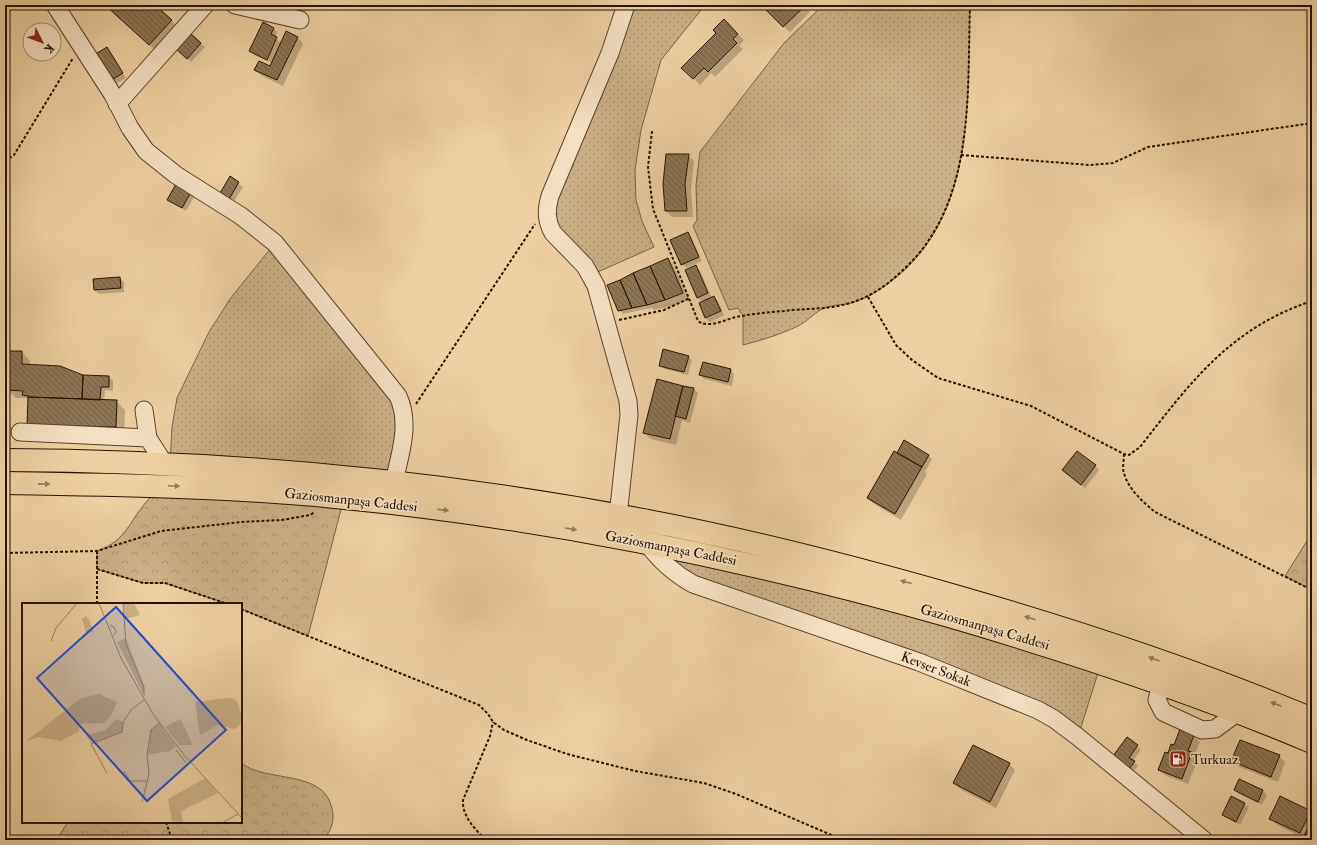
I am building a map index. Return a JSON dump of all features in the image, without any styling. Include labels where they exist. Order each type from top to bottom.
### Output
[{"type":"highway","name":"Gaziosmanpaşa Caddesi","points":[[5,460],[164,463],[394,482],[486,494],[618,516],[690,530],[823,560],[986,605],[1147,656],[1312,719]]},
{"type":"highway","name":"Gaziosmanpaşa Caddesi","points":[[5,483],[163,486],[335,497],[483,515],[646,542],[760,566],[910,605],[1059,649],[1162,684],[1238,712],[1312,742]]},
{"type":"street","points":[[54,5],[82,46],[138,142],[154,159],[248,220],[272,240],[394,390],[404,408],[405,420],[394,482]]},
{"type":"street","points":[[117,104],[205,5]]},
{"type":"street","points":[[235,5],[300,20]]},
{"type":"street","points":[[618,516],[629,415],[626,390],[592,275],[560,242],[549,226],[547,216],[548,205],[610,53],[626,5]]},
{"type":"street","points":[[144,410],[148,438],[164,463]]},
{"type":"street","points":[[20,432],[148,438]]},
{"type":"street","name":"Kevser Sokak","points":[[646,542],[662,562],[680,578],[693,584],[919,662],[1038,710],[1054,719],[1078,737],[1204,840]]},
{"type":"street","points":[[1162,684],[1157,700],[1163,712],[1202,730],[1215,728],[1238,712]]},
{"type":"path","points":[[652,131],[648,167],[653,209],[658,225],[690,298],[698,321],[706,324],[743,316],[849,304],[868,296],[888,284],[908,266],[924,248],[940,224],[951,198],[962,155],[966,126],[970,5]]},
{"type":"path","points":[[5,161],[14,155],[65,68],[82,46]]},
{"type":"path","points":[[962,155],[1090,165],[1113,163],[1148,147],[1312,123]]},
{"type":"path","points":[[405,420],[548,205]]},
{"type":"path","points":[[868,296],[882,324],[896,345],[912,360],[938,378],[1031,406],[1124,454],[1130,455],[1140,447],[1191,383],[1222,351],[1259,325],[1312,301]]},
{"type":"path","points":[[607,322],[664,310],[690,298]]},
{"type":"path","points":[[1124,454],[1123,473],[1139,498],[1155,512],[1312,590]]},
{"type":"path","points":[[5,552],[97,551],[161,531],[241,522],[282,520],[310,515],[316,512]]},
{"type":"path","points":[[97,551],[97,603]]},
{"type":"path","points":[[97,569],[143,583],[165,583],[225,603]]},
{"type":"path","points":[[242,609],[479,705],[488,714],[492,722],[504,730],[566,754],[635,771],[704,783],[736,794],[843,840]]},
{"type":"path","points":[[485,840],[469,821],[463,808],[463,800],[490,736],[492,722]]},
{"type":"path","points":[[166,823],[172,840]]},
{"type":"green space","points":[[626,5],[705,5],[661,60],[641,130],[635,170],[636,200],[642,221],[654,247],[591,275],[561,242],[547,205]]},
{"type":"green space","points":[[817,5],[970,5],[968,87],[965,128],[959,168],[948,205],[930,240],[904,270],[867,297],[852,303],[827,307],[793,328],[743,345],[743,316],[738,308],[729,310],[693,226],[697,220],[696,185],[700,152],[784,43],[820,8]]},
{"type":"green space","points":[[275,243],[398,396],[394,482],[170,464],[172,427],[177,398],[209,332],[230,299]]},
{"type":"green space","points":[[163,486],[344,498],[308,636],[242,609],[242,603],[225,603],[165,583],[143,583],[97,569],[97,551],[115,541],[122,535],[152,495]]},
{"type":"green space","points":[[1312,533],[1312,590],[1285,576]]},
{"type":"green space","points":[[654,553],[760,566],[1101,663],[1078,737],[1052,717],[693,584]]},
{"type":"green space","points":[[242,764],[252,769],[265,773],[307,782],[318,788],[327,796],[333,813],[332,825],[324,840],[56,840],[67,823],[242,823]]},
{"type":"building","points":[[105,5],[155,5],[172,20],[149,45]]},
{"type":"building","points":[[273,5],[297,5],[296,11]]},
{"type":"building","points":[[771,5],[805,6],[783,27],[766,10]]},
{"type":"building","points":[[724,19],[738,34],[733,39],[737,43],[708,72],[704,68],[693,79],[681,68],[716,33],[713,30]]},
{"type":"building","points":[[263,22],[274,28],[271,34],[277,37],[267,60],[249,51]]},
{"type":"building","points":[[188,31],[201,43],[187,59],[174,47]]},
{"type":"building","points":[[286,31],[298,37],[277,80],[254,70],[259,61],[270,66]]},
{"type":"building","points":[[107,47],[123,73],[110,81],[94,55]]},
{"type":"building","points":[[666,154],[689,154],[685,184],[687,211],[665,211],[663,184]]},
{"type":"building","points":[[230,176],[239,182],[228,201],[219,195]]},
{"type":"building","points":[[176,184],[191,192],[182,208],[167,200]]},
{"type":"building","points":[[688,232],[699,257],[681,265],[670,240]]},
{"type":"building","points":[[668,258],[683,293],[665,300],[650,266]]},
{"type":"building","points":[[696,265],[708,293],[697,298],[685,270]]},
{"type":"building","points":[[650,266],[665,300],[647,305],[633,273]]},
{"type":"building","points":[[633,273],[647,305],[632,308],[620,280]]},
{"type":"building","points":[[120,277],[121,288],[94,290],[93,279]]},
{"type":"building","points":[[620,280],[632,308],[618,311],[607,285]]},
{"type":"building","points":[[714,296],[721,311],[705,318],[699,303]]},
{"type":"building","points":[[663,349],[689,356],[684,372],[659,366]]},
{"type":"building","points":[[8,351],[22,351],[22,364],[60,366],[83,375],[82,399],[28,397],[22,395],[23,391],[7,390]]},
{"type":"building","points":[[703,362],[731,369],[728,382],[699,375]]},
{"type":"building","points":[[83,375],[109,376],[109,387],[101,387],[100,400],[82,399]]},
{"type":"building","points":[[657,379],[683,386],[670,439],[643,433]]},
{"type":"building","points":[[683,386],[694,388],[686,419],[675,416]]},
{"type":"building","points":[[28,397],[117,400],[116,427],[27,425]]},
{"type":"building","points":[[904,440],[929,455],[922,467],[897,453]]},
{"type":"building","points":[[894,451],[922,467],[895,514],[867,498]]},
{"type":"building","points":[[1077,451],[1096,465],[1081,485],[1062,470]]},
{"type":"building","points":[[1180,729],[1194,735],[1188,751],[1192,752],[1182,779],[1158,770],[1165,752],[1168,753],[1171,744],[1174,745]]},
{"type":"building","points":[[1127,737],[1138,745],[1129,758],[1135,761],[1130,768],[1113,756]]},
{"type":"building","points":[[1240,740],[1280,755],[1271,777],[1231,761]]},
{"type":"building","points":[[973,745],[1010,763],[990,802],[953,783]]},
{"type":"building","points":[[1239,779],[1263,790],[1258,802],[1234,790]]},
{"type":"building","points":[[1231,796],[1245,803],[1236,822],[1222,815]]},
{"type":"building","points":[[1280,796],[1311,811],[1300,833],[1269,819]]},
{"type":"building","points":[[1312,819],[1312,840],[1302,840]]},
{"type":"place","name":"Turkuaz","points":[[1178,759]]}]
